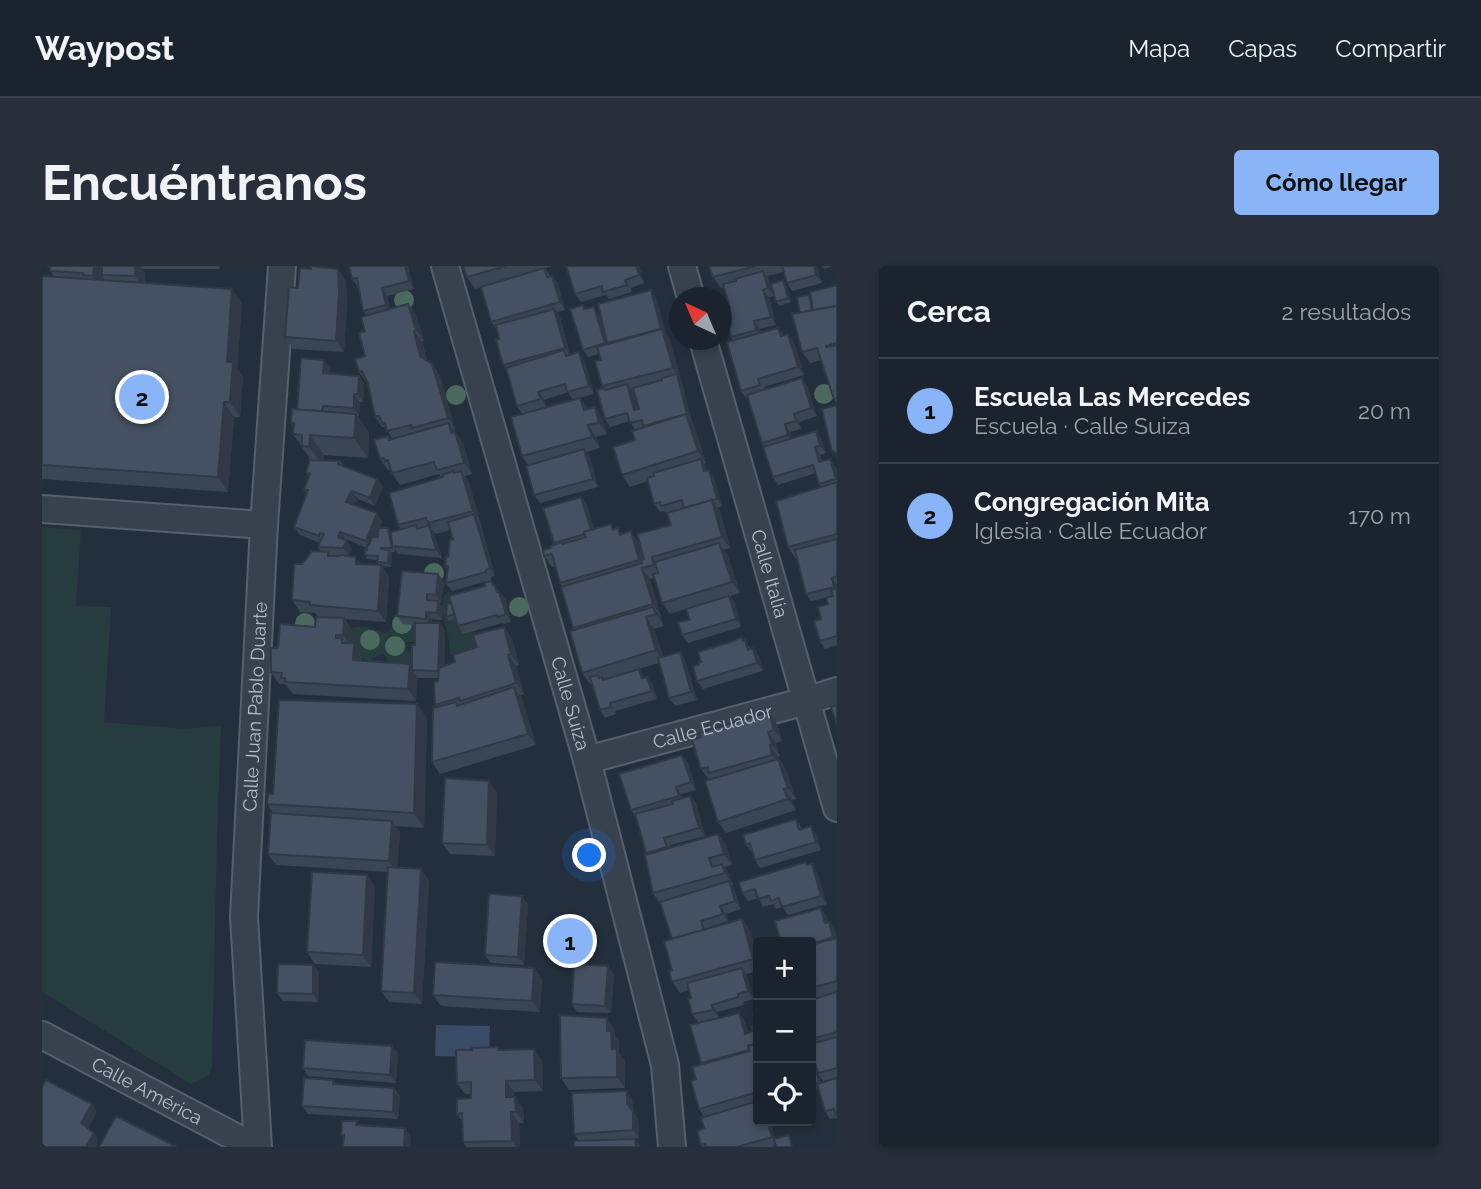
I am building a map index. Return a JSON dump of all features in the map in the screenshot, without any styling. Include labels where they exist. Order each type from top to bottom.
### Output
[{"type":"street","name":"Calle Juan Pablo Duarte","points":[[256,1147],[244,917],[264,525],[282,266]]},
{"type":"street","name":"Calle Suiza","points":[[445,266],[587,760],[665,1065],[672,1147]]},
{"type":"street","points":[[682,266],[688,287]]},
{"type":"street","name":"Calle Italia","points":[[706,350],[837,808]]},
{"type":"street","points":[[42,509],[264,525]]},
{"type":"street","name":"Calle Ecuador","points":[[587,760],[806,702],[837,691]]},
{"type":"street","name":"Calle América","points":[[42,1036],[256,1147]]},
{"type":"green space","points":[[42,527],[81,530],[76,606],[111,607],[104,722],[183,729],[221,726],[212,1067],[209,1075],[191,1084],[42,992]]},
{"type":"green space","points":[[449,591],[453,607],[450,621],[459,618],[463,633],[474,632],[479,645],[452,655],[441,607],[444,596]]},
{"type":"green space","points":[[401,612],[412,618],[420,634],[414,635],[414,642],[406,642],[407,651],[413,652],[410,671],[389,671],[384,653],[368,661],[355,652],[352,628],[363,626],[388,632],[392,627],[393,616]]},
{"type":"water","points":[[436,1025],[490,1026],[489,1057],[435,1056]]},
{"type":"building","points":[[50,266],[94,266],[93,276],[50,271]]},
{"type":"building","points":[[102,266],[135,266],[135,276],[102,275]]},
{"type":"building","points":[[311,266],[338,269],[336,341],[285,337],[289,287],[298,288],[300,268],[311,269]]},
{"type":"building","points":[[349,266],[405,266],[409,281],[382,288],[386,305],[363,311],[357,278],[352,279]]},
{"type":"building","points":[[463,266],[506,266],[467,277]]},
{"type":"building","points":[[566,266],[636,266],[639,275],[625,280],[627,285],[603,292],[602,286],[575,294]]},
{"type":"building","points":[[709,266],[756,266],[713,277]]},
{"type":"building","points":[[782,266],[814,266],[816,275],[787,283]]},
{"type":"building","points":[[544,268],[547,277],[552,276],[560,302],[491,322],[481,287]]},
{"type":"building","points":[[763,271],[768,288],[763,290],[771,317],[754,321],[756,330],[732,337],[732,287],[724,287],[723,284],[736,281],[735,279]]},
{"type":"building","points":[[42,276],[232,289],[227,362],[233,362],[230,402],[224,402],[218,477],[42,465]]},
{"type":"building","points":[[783,280],[788,298],[776,302],[771,284]]},
{"type":"building","points":[[837,285],[837,306],[813,310],[810,292]]},
{"type":"building","points":[[651,290],[661,329],[607,343],[598,304]]},
{"type":"building","points":[[809,295],[812,310],[800,313],[797,297]]},
{"type":"building","points":[[408,304],[420,356],[432,364],[448,418],[412,428],[411,425],[387,431],[385,423],[383,424],[379,416],[375,416],[368,384],[362,371],[359,372],[355,359],[365,356],[359,333],[365,331],[361,317]]},
{"type":"building","points":[[583,305],[584,309],[594,307],[605,343],[583,350],[570,309]]},
{"type":"building","points":[[837,306],[837,343],[826,346],[837,345],[837,398],[834,399],[817,348],[802,352],[792,314]]},
{"type":"building","points":[[554,309],[565,348],[503,365],[496,340],[499,339],[496,325]]},
{"type":"building","points":[[778,328],[781,336],[788,334],[798,367],[758,379],[760,385],[741,391],[729,350],[732,350],[732,341]]},
{"type":"building","points":[[662,329],[673,368],[602,386],[595,361],[601,360],[597,347]]},
{"type":"building","points":[[564,350],[566,356],[579,352],[589,386],[567,392],[565,384],[538,392],[541,399],[517,406],[506,368]]},
{"type":"building","points":[[301,358],[324,360],[323,373],[359,376],[358,394],[354,394],[354,408],[323,406],[322,411],[297,410]]},
{"type":"building","points":[[677,374],[687,414],[643,426],[642,420],[630,423],[627,413],[605,419],[597,390],[627,384],[634,410],[639,409],[633,388]]},
{"type":"building","points":[[802,378],[811,408],[794,414],[796,421],[785,424],[788,435],[762,443],[747,395]]},
{"type":"building","points":[[580,398],[584,410],[595,407],[599,423],[588,425],[592,437],[522,456],[511,417]]},
{"type":"building","points":[[837,405],[837,458],[832,452],[822,409]]},
{"type":"building","points":[[292,409],[356,414],[354,438],[310,435],[309,447],[302,446],[302,435],[293,434]]},
{"type":"building","points":[[686,414],[698,451],[622,475],[613,447],[635,440],[632,431]]},
{"type":"building","points":[[449,423],[451,433],[455,432],[464,463],[437,470],[434,462],[392,473],[388,460],[380,459],[374,440],[388,436],[389,440]]},
{"type":"building","points":[[816,431],[820,446],[815,447],[819,462],[830,459],[836,479],[819,484],[813,465],[773,477],[763,447]]},
{"type":"building","points":[[584,449],[593,479],[534,495],[526,466]]},
{"type":"building","points":[[701,459],[704,471],[709,470],[717,499],[684,508],[682,500],[661,506],[660,502],[654,504],[647,478],[654,476],[653,473]]},
{"type":"building","points":[[310,460],[340,461],[338,464],[377,479],[370,498],[352,491],[346,502],[377,513],[366,541],[340,532],[338,537],[347,541],[343,548],[318,547],[324,534],[320,533],[319,536],[294,527],[308,490],[304,489],[310,474],[306,472]]},
{"type":"building","points":[[461,471],[473,511],[428,523],[426,518],[398,525],[389,493],[443,477],[442,475]]},
{"type":"building","points":[[837,482],[837,534],[788,547],[776,501]]},
{"type":"building","points":[[581,497],[591,530],[554,543],[543,508]]},
{"type":"building","points":[[712,500],[722,537],[652,557],[654,565],[642,568],[653,604],[573,628],[561,587],[642,563],[641,560],[644,559],[637,534],[671,525],[667,513]]},
{"type":"building","points":[[474,514],[490,568],[486,572],[446,583],[446,557],[450,540],[453,539],[448,522]]},
{"type":"building","points":[[611,524],[613,530],[618,528],[620,535],[631,531],[639,560],[560,583],[552,554],[544,556],[543,550],[586,537],[584,532]]},
{"type":"building","points":[[416,525],[417,529],[429,525],[436,550],[392,546],[391,532]]},
{"type":"building","points":[[378,528],[388,528],[392,548],[381,549],[389,550],[388,563],[377,562],[378,556],[365,555],[372,537],[378,537]]},
{"type":"building","points":[[837,539],[837,576],[832,578],[834,587],[806,594],[795,550]]},
{"type":"building","points":[[719,543],[732,582],[662,603],[653,574],[658,573],[655,562]]},
{"type":"building","points":[[312,551],[328,552],[328,556],[356,557],[356,564],[381,565],[378,611],[310,605],[310,602],[292,600],[294,564],[302,564]]},
{"type":"building","points":[[402,571],[438,574],[436,595],[427,594],[427,600],[438,601],[437,613],[426,612],[426,619],[397,616]]},
{"type":"building","points":[[491,581],[499,592],[506,614],[458,626],[449,596],[485,586],[484,583]]},
{"type":"building","points":[[837,588],[837,636],[820,641],[814,621],[821,619],[818,607],[828,604],[826,598],[833,596],[831,590]]},
{"type":"building","points":[[729,596],[736,619],[682,635],[678,622],[690,620],[686,609]]},
{"type":"building","points":[[451,603],[454,614],[446,617],[447,604]]},
{"type":"building","points":[[653,607],[656,614],[646,617],[656,650],[582,673],[570,631]]},
{"type":"building","points":[[316,617],[344,618],[343,635],[336,635],[336,638],[342,638],[342,643],[354,643],[353,660],[410,664],[408,689],[285,682],[285,678],[281,678],[282,673],[271,672],[271,648],[278,648],[280,624],[315,627]]},
{"type":"building","points":[[415,623],[440,623],[438,671],[412,670]]},
{"type":"building","points":[[504,627],[516,683],[460,701],[459,698],[435,705],[434,682],[438,681],[439,668],[455,662],[453,655],[477,647],[473,635]]},
{"type":"building","points":[[741,637],[748,650],[753,648],[757,663],[697,681],[693,666],[701,662],[698,652]]},
{"type":"building","points":[[680,652],[691,692],[669,698],[658,658]]},
{"type":"building","points":[[639,669],[642,678],[647,677],[652,691],[610,703],[611,707],[600,710],[590,677],[598,675],[603,680]]},
{"type":"building","points":[[514,687],[528,734],[432,762],[433,708],[456,702],[457,706]]},
{"type":"building","points":[[279,700],[417,704],[414,813],[267,804],[268,794],[273,794]]},
{"type":"building","points":[[837,705],[837,725],[831,707]]},
{"type":"building","points":[[769,712],[774,730],[768,732],[772,755],[709,773],[708,767],[701,769],[692,740],[701,737],[699,733]]},
{"type":"building","points":[[682,755],[691,782],[676,787],[679,796],[631,810],[619,774]]},
{"type":"building","points":[[778,759],[788,788],[784,789],[788,799],[718,822],[705,781]]},
{"type":"building","points":[[445,778],[489,781],[487,845],[442,843]]},
{"type":"building","points":[[690,796],[699,828],[664,838],[667,847],[646,853],[635,814],[673,804],[672,801]]},
{"type":"building","points":[[271,813],[392,821],[389,861],[268,854]]},
{"type":"building","points":[[796,819],[799,830],[811,826],[816,842],[755,860],[750,843],[746,845],[743,835]]},
{"type":"building","points":[[718,834],[724,854],[709,858],[712,867],[722,864],[725,873],[653,893],[645,855]]},
{"type":"building","points":[[806,862],[807,865],[812,864],[821,896],[782,907],[779,898],[771,901],[769,896],[758,899],[755,889],[742,893],[739,882]]},
{"type":"building","points":[[388,867],[421,869],[414,993],[381,991]]},
{"type":"building","points":[[312,872],[367,875],[363,955],[307,952]]},
{"type":"building","points":[[729,881],[735,901],[720,906],[723,914],[701,921],[704,930],[672,939],[660,902]]},
{"type":"building","points":[[489,894],[522,896],[518,957],[485,955]]},
{"type":"building","points":[[821,908],[833,937],[816,943],[816,937],[780,937],[775,921]]},
{"type":"building","points":[[742,919],[753,959],[672,982],[669,971],[672,970],[664,941]]},
{"type":"building","points":[[837,938],[837,981],[816,987],[816,944]]},
{"type":"building","points":[[435,962],[534,968],[532,1001],[433,995]]},
{"type":"building","points":[[278,964],[313,965],[313,994],[277,993]]},
{"type":"building","points":[[574,964],[608,966],[605,1006],[572,1004]]},
{"type":"building","points":[[742,968],[748,991],[712,1005],[713,1010],[692,1014],[687,983]]},
{"type":"building","points":[[837,992],[837,1032],[816,1038],[816,998]]},
{"type":"building","points":[[739,1013],[745,1034],[753,1031],[753,1044],[748,1046],[749,1050],[701,1063],[690,1025]]},
{"type":"building","points":[[560,1015],[607,1018],[612,1049],[617,1049],[617,1077],[561,1078]]},
{"type":"building","points":[[837,1037],[837,1068],[818,1073],[816,1043]]},
{"type":"building","points":[[305,1040],[392,1046],[390,1075],[303,1068]]},
{"type":"building","points":[[753,1044],[753,1093],[699,1109],[691,1081],[696,1079],[692,1067],[750,1051],[748,1046]]},
{"type":"building","points":[[498,1047],[499,1050],[534,1049],[535,1080],[506,1081],[506,1097],[515,1097],[516,1112],[511,1112],[512,1141],[463,1142],[462,1113],[457,1114],[457,1099],[471,1098],[471,1082],[457,1083],[456,1050]]},
{"type":"building","points":[[304,1078],[333,1080],[333,1084],[394,1088],[393,1112],[302,1106]]},
{"type":"building","points":[[837,1078],[836,1116],[834,1109],[825,1111],[817,1084]]},
{"type":"building","points":[[46,1080],[92,1104],[81,1123],[94,1133],[86,1147],[42,1147],[42,1087]]},
{"type":"building","points":[[627,1091],[627,1104],[633,1111],[633,1130],[574,1134],[572,1093]]},
{"type":"building","points":[[753,1102],[753,1126],[769,1126],[772,1137],[737,1147],[706,1147],[705,1144],[701,1145],[697,1131],[704,1128],[701,1118]]},
{"type":"building","points":[[116,1116],[177,1147],[99,1147]]},
{"type":"building","points":[[342,1121],[357,1121],[356,1125],[405,1128],[404,1147],[343,1147]]},
{"type":"building","points":[[789,1135],[792,1147],[776,1147],[774,1139]]},
{"type":"building","points":[[635,1139],[636,1147],[574,1147],[574,1141]]},
{"type":"place","name":"Congregación Mita","points":[[142,397]]},
{"type":"place","name":"Escuela Las Mercedes","points":[[570,941]]}]
